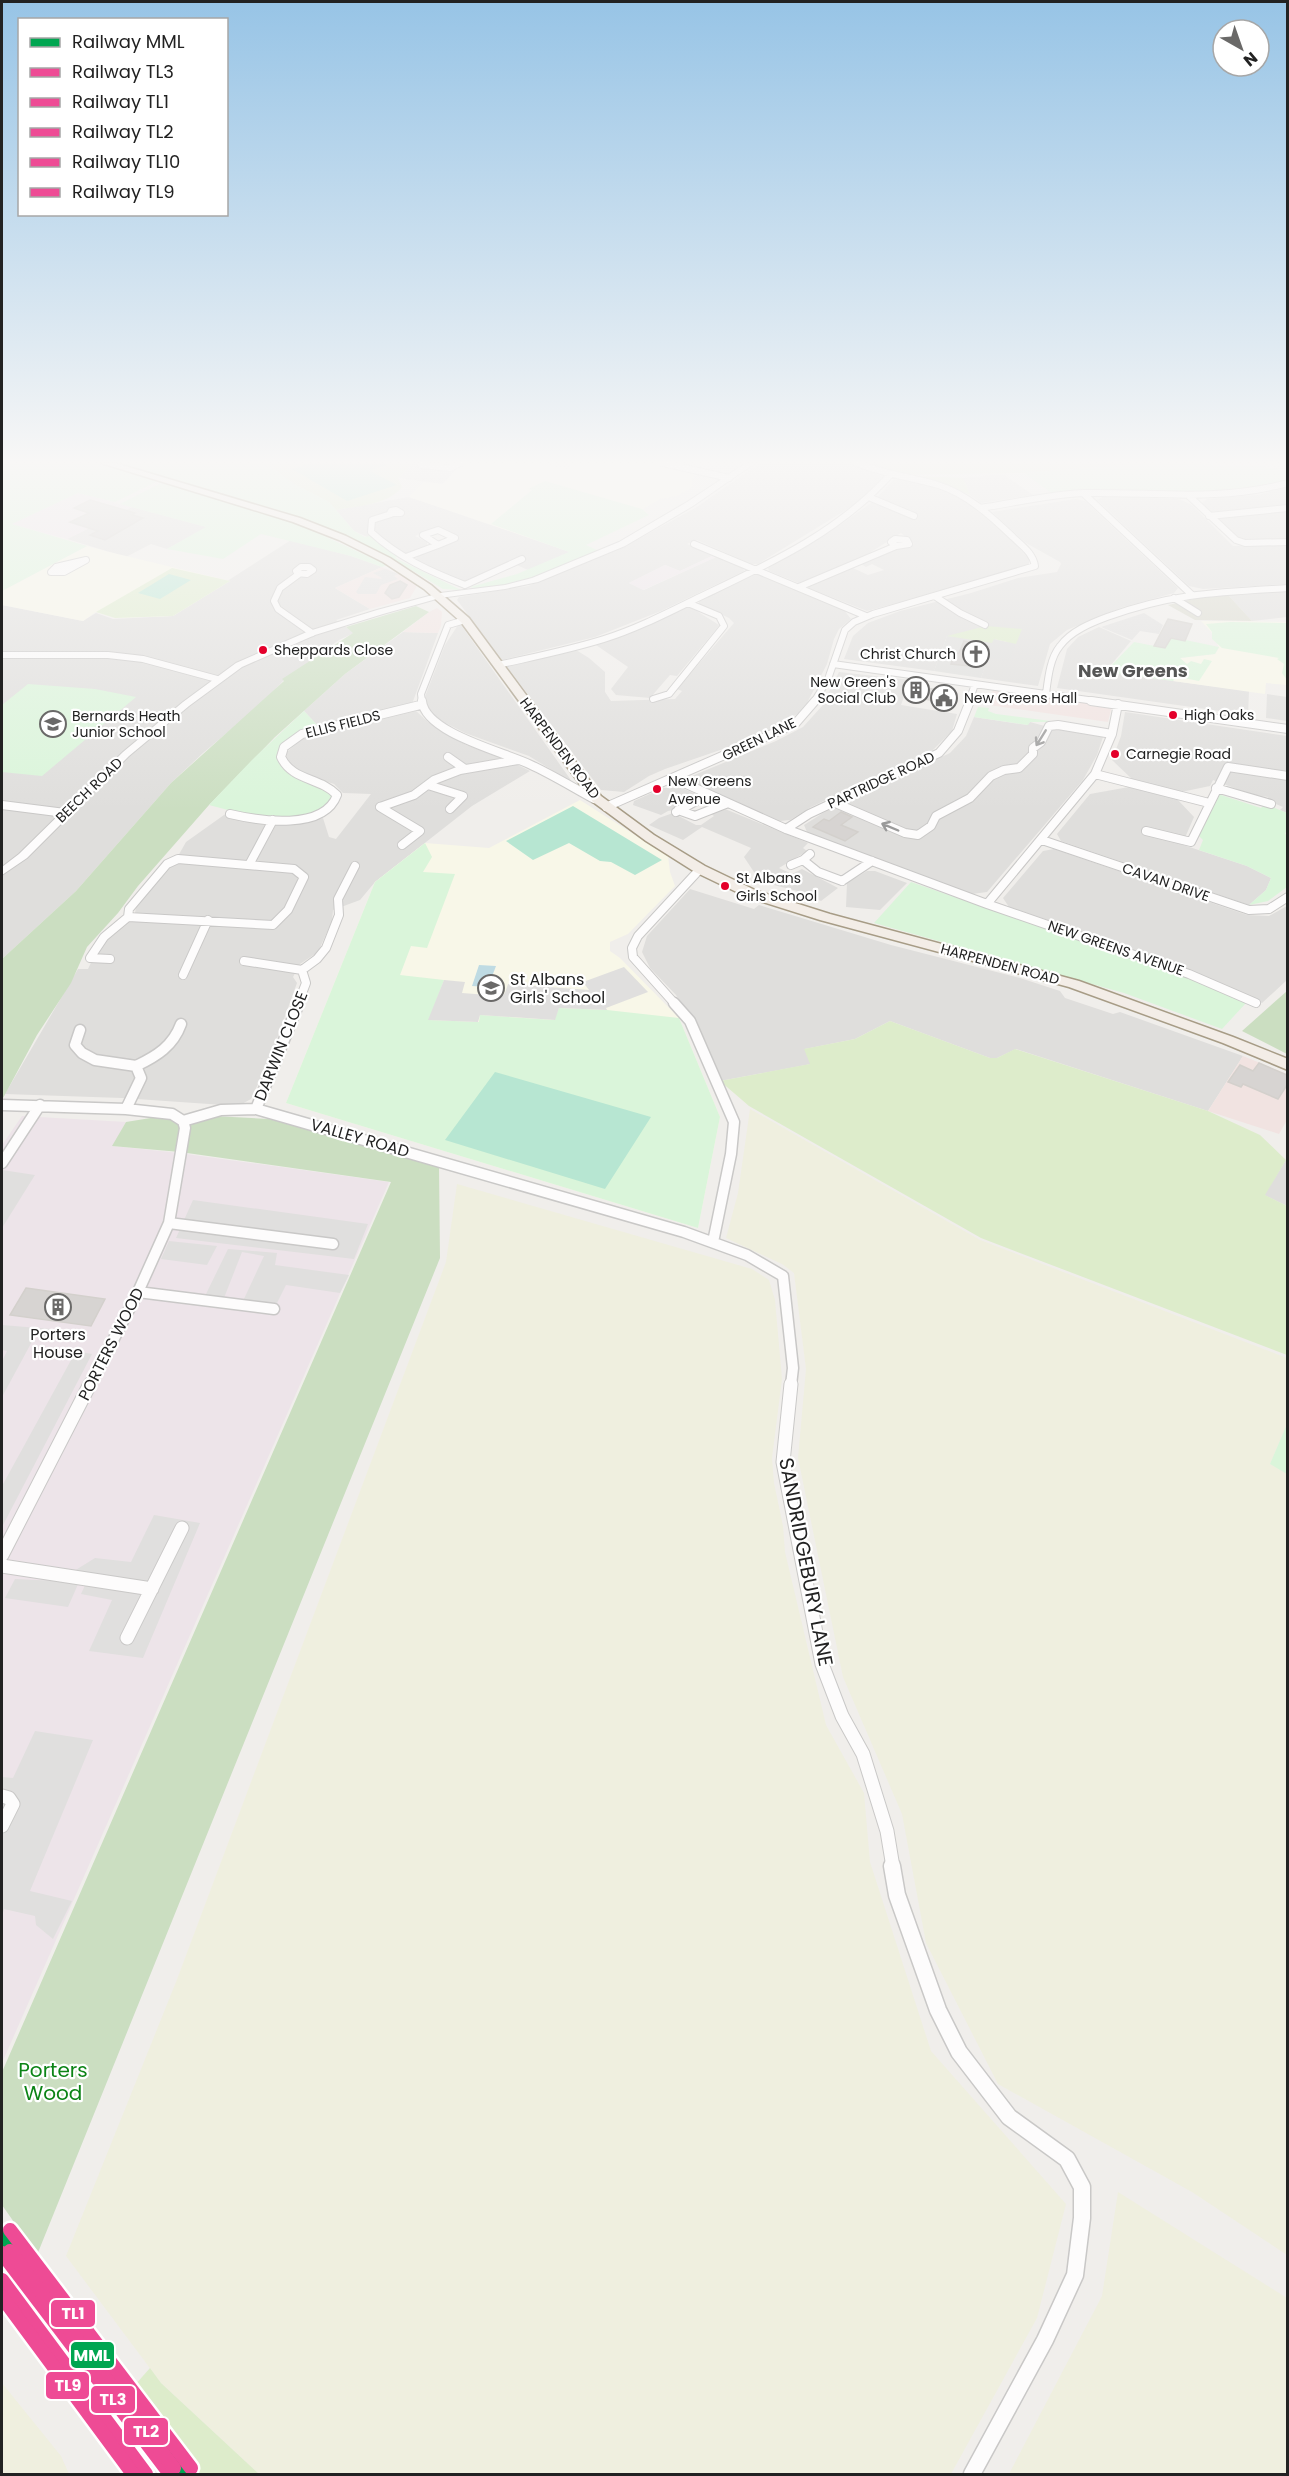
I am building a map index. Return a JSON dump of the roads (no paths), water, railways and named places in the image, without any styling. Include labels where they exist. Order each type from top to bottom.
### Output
[{"type":"main road","name":"HARPENDEN ROAD","points":[[417,579],[440,596],[465,620],[572,767],[606,807],[700,869],[752,894],[814,914],[1074,984],[1228,1040],[1287,1065]]},
{"type":"street","points":[[292,579],[283,584],[276,593],[274,602],[278,609],[312,633]]},
{"type":"street","points":[[448,579],[468,588],[486,579]]},
{"type":"street","name":"BEECH ROAD","points":[[2,872],[23,855],[126,754],[216,679],[247,661],[312,633],[468,588],[528,583],[539,579]]},
{"type":"street","points":[[498,665],[603,639],[688,603],[738,579]]},
{"type":"street","points":[[777,579],[867,616]]},
{"type":"street","points":[[799,587],[820,579]]},
{"type":"street","name":"GREEN LANE","points":[[606,807],[795,724],[811,709],[833,664],[841,638],[847,628],[867,616],[999,579]]},
{"type":"street","points":[[1174,579],[1191,594]]},
{"type":"street","points":[[1046,694],[1055,654],[1068,636],[1112,616],[1191,594],[1287,588]]},
{"type":"street","points":[[936,597],[960,614],[974,616],[985,625]]},
{"type":"street","points":[[1174,598],[1198,613]]},
{"type":"street","points":[[653,699],[669,694],[724,626],[719,616],[688,603]]},
{"type":"street","points":[[465,620],[448,625],[421,694],[420,705],[429,717],[445,728],[521,760],[594,799]]},
{"type":"street","points":[[2,655],[108,655],[143,659],[216,679]]},
{"type":"street","points":[[833,664],[1287,729]]},
{"type":"street","name":"PARTRIDGE ROAD","points":[[786,829],[832,802],[939,753],[951,744],[958,734],[975,684]]},
{"type":"street","points":[[987,904],[1095,774],[1113,734],[1118,704]]},
{"type":"street","name":"ELLIS FIELDS","points":[[230,814],[273,820],[304,819],[319,815],[334,806],[338,798],[335,791],[328,785],[304,778],[286,767],[282,762],[281,753],[291,740],[313,730],[361,722],[420,705]]},
{"type":"street","points":[[832,802],[905,833],[918,835],[931,826],[936,816],[970,798],[991,776],[1004,770],[1020,767],[1033,754],[1033,748],[1041,742],[1049,726],[1058,725],[1113,734]]},
{"type":"street","points":[[448,757],[465,769]]},
{"type":"street","points":[[420,831],[380,807],[414,795],[434,780],[465,769],[521,760]]},
{"type":"street","points":[[1146,831],[1191,842],[1228,767],[1287,776]]},
{"type":"street","points":[[1095,774],[1209,803]]},
{"type":"street","name":"NEW GREENS AVENUE","points":[[673,778],[786,829],[987,904],[1189,974],[1256,1003]]},
{"type":"street","points":[[428,785],[463,796],[450,809]]},
{"type":"street","points":[[1216,788],[1271,804]]},
{"type":"street","points":[[674,810],[698,800]]},
{"type":"street","points":[[674,810],[695,816],[728,803]]},
{"type":"street","points":[[2,805],[65,813]]},
{"type":"street","points":[[674,810],[685,818]]},
{"type":"street","points":[[249,865],[273,820]]},
{"type":"street","points":[[402,844],[429,826]]},
{"type":"street","name":"CAVAN DRIVE","points":[[1042,840],[1249,910],[1269,909],[1287,897]]},
{"type":"street","points":[[791,865],[807,857],[818,872],[843,885],[872,861]]},
{"type":"street","points":[[110,959],[90,958],[104,937],[128,917],[129,909],[167,864],[178,860],[294,869],[304,877],[289,910],[281,921],[273,926],[208,920],[173,922],[128,917]]},
{"type":"street","points":[[302,970],[317,959],[326,948],[339,915],[338,898],[355,866]]},
{"type":"street","points":[[700,869],[638,936],[632,948],[633,957],[690,1021],[734,1122],[731,1154],[713,1242]]},
{"type":"street","points":[[183,975],[208,920]]},
{"type":"street","name":"DARWIN CLOSE","points":[[244,961],[302,970],[306,983],[256,1109]]},
{"type":"street","points":[[80,1030],[75,1045],[83,1056],[96,1061],[122,1061],[136,1066],[160,1055],[178,1034],[181,1024]]},
{"type":"street","points":[[126,1109],[141,1078],[136,1066]]},
{"type":"street","points":[[2,1105],[126,1109],[172,1114],[183,1121]]},
{"type":"street","points":[[2,1163],[40,1105]]},
{"type":"street","name":"VALLEY ROAD","points":[[183,1121],[221,1110],[256,1109],[503,1178],[713,1242]]},
{"type":"street","name":"PORTERS WOOD","points":[[2,1556],[138,1292],[170,1223],[185,1128],[183,1121]]},
{"type":"street","points":[[170,1223],[333,1244]]},
{"type":"street","name":"SANDRIDGEBURY LANE","points":[[713,1242],[773,1268],[783,1276],[793,1368],[783,1462],[822,1664],[842,1716],[863,1754],[887,1831],[897,1895],[938,2010],[959,2052],[1010,2117],[1067,2159],[1082,2187],[1082,2218],[1075,2275],[1045,2340],[972,2475]]},
{"type":"street","points":[[138,1292],[274,1309]]},
{"type":"street","points":[[128,1638],[182,1528]]},
{"type":"street","points":[[2,1566],[152,1589]]},
{"type":"street","points":[[2,1796],[9,1798],[13,1804],[2,1826]]},
{"type":"water","points":[[479,965],[496,966],[488,987],[472,986]]},
{"type":"rail line","name":"TL1","points":[[10,2230],[191,2468]]},
{"type":"rail line","name":"MML","points":[[2,2236],[183,2474]]},
{"type":"rail line","name":"TL2","points":[[10,2251],[174,2468]]},
{"type":"rail line","name":"TL3","points":[[2,2253],[170,2474]]},
{"type":"rail line","name":"TL10","points":[[2,2280],[146,2474]]},
{"type":"rail line","name":"TL1","points":[[11,2294],[137,2468]]},
{"type":"rail line","name":"TL9","points":[[2,2297],[133,2474]]},
{"type":"place","name":"Sheppards Close","points":[[263,650]]},
{"type":"place","name":"Christ Church","points":[[976,654]]},
{"type":"place","name":"New Green's Social Club","points":[[916,690]]},
{"type":"place","name":"New Greens Hall","points":[[944,698]]},
{"type":"place","name":"High Oaks","points":[[1173,715]]},
{"type":"place","name":"Bernards Heath Junior School","points":[[53,724]]},
{"type":"place","name":"Carnegie Road","points":[[1115,754]]},
{"type":"place","name":"New Greens Avenue","points":[[657,789]]},
{"type":"place","name":"St Albans Girls School","points":[[725,886]]},
{"type":"place","name":"St Albans Girls' School","points":[[491,988]]},
{"type":"place","name":"Porters House","points":[[58,1307]]},
{"type":"district","name":"New Greens","points":[[1133,670]]},
{"type":"park label","name":"Porters Wood","points":[[53,2082]]}]
